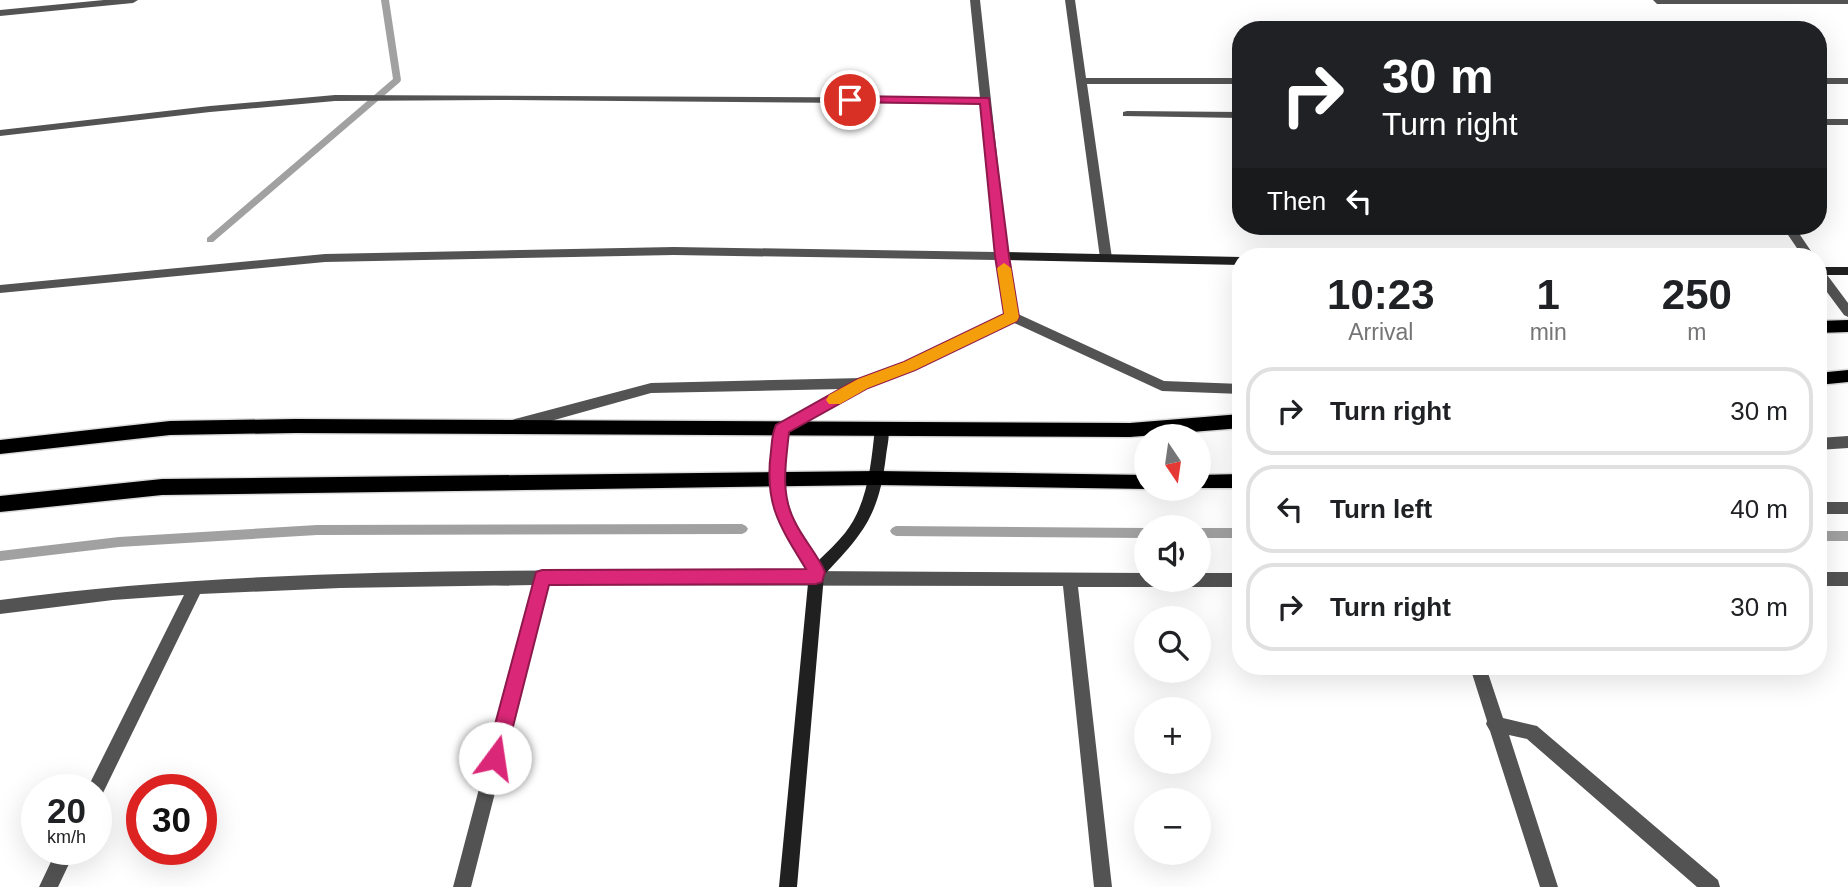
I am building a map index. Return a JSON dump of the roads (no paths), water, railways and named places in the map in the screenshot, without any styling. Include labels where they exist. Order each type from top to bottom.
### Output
[{"type":"main road","points":[[1002,256],[1232,261]]},
{"type":"main road","points":[[1827,271],[1848,271]]},
{"type":"main road","points":[[1827,327],[1848,326]]},
{"type":"main road","points":[[1827,378],[1848,376]]},
{"type":"main road","points":[[0,447],[170,428],[295,426],[1130,430],[1232,422]]},
{"type":"main road","points":[[816,574],[850,538],[859,524],[877,478],[882,428]]},
{"type":"main road","points":[[781,429],[776,479],[785,520],[816,574],[788,887]]},
{"type":"main road","points":[[0,504],[162,486],[877,478],[1134,482]]},
{"type":"main road","points":[[1211,482],[1232,481]]},
{"type":"street","points":[[0,13],[133,0]]},
{"type":"street","points":[[975,0],[1002,256],[1012,317]]},
{"type":"street","points":[[1070,0],[1106,258]]},
{"type":"street","points":[[1657,1],[1848,1]]},
{"type":"street","points":[[1081,81],[1232,81]]},
{"type":"street","points":[[1827,81],[1848,81]]},
{"type":"street","points":[[0,132],[335,98],[985,101]]},
{"type":"street","points":[[1127,114],[1232,115]]},
{"type":"street","points":[[1827,122],[1848,122]]},
{"type":"street","points":[[0,289],[325,258],[674,251],[1002,256]]},
{"type":"street","points":[[1827,283],[1848,312]]},
{"type":"street","points":[[781,429],[863,383],[910,366],[1012,317]]},
{"type":"street","points":[[1012,317],[1162,386],[1232,389]]},
{"type":"street","points":[[507,427],[652,388],[863,383]]},
{"type":"street","points":[[1827,443],[1848,442]]},
{"type":"street","points":[[1827,508],[1848,508]]},
{"type":"street","points":[[0,607],[197,586],[542,578],[816,574],[1070,581],[1232,580]]},
{"type":"street","points":[[462,887],[542,578]]},
{"type":"street","points":[[1827,579],[1848,579]]},
{"type":"street","points":[[1070,581],[1103,887]]},
{"type":"street","points":[[103,774],[197,586]]},
{"type":"street","points":[[1480,675],[1549,887]]},
{"type":"street","points":[[1494,724],[1531,732],[1711,887]]},
{"type":"street","points":[[48,887],[59,865]]},
{"type":"waterway","points":[[210,240],[397,80],[385,0]]},
{"type":"waterway","points":[[0,556],[119,542],[317,530],[742,529]]},
{"type":"waterway","points":[[896,531],[1134,533]]},
{"type":"waterway","points":[[1211,533],[1232,533]]},
{"type":"waterway","points":[[1827,536],[1848,536]]}]
